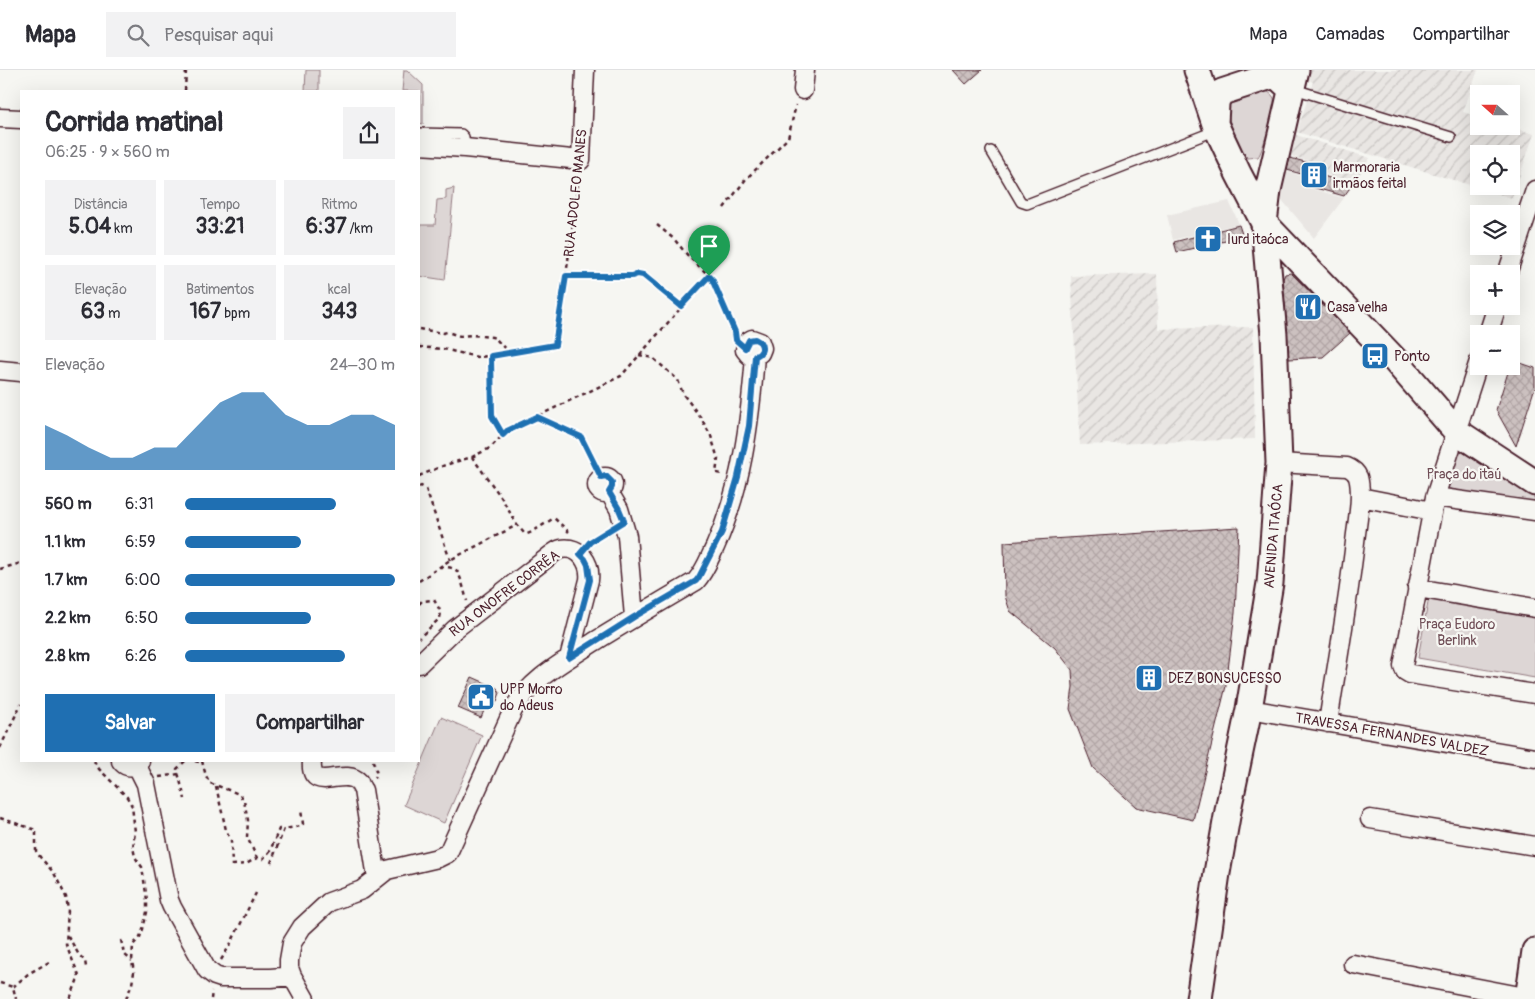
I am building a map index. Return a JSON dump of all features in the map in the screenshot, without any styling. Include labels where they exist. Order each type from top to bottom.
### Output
[{"type":"main road","points":[[1197,70],[1217,127],[1264,223],[1394,359],[1456,431],[1535,483]]},
{"type":"main road","points":[[1217,127],[1216,104],[1222,92],[1270,76],[1294,79]]},
{"type":"main road","name":"AVENIDA ITAÓCA","points":[[1199,999],[1216,873],[1249,709],[1270,583],[1279,463],[1274,344],[1264,223],[1268,190],[1294,79]]},
{"type":"main road","points":[[1270,291],[1274,276],[1281,268],[1297,264],[1308,269]]},
{"type":"main road","points":[[1530,999],[1535,951]]},
{"type":"street","name":"RUA ADOLFO MANES","points":[[581,160],[585,70]]},
{"type":"street","points":[[803,90],[805,70]]},
{"type":"street","points":[[0,118],[20,119]]},
{"type":"street","points":[[420,145],[581,160]]},
{"type":"street","points":[[1510,265],[1535,190]]},
{"type":"street","points":[[305,999],[289,968],[289,953],[292,943],[302,928],[329,902],[362,890],[387,870],[438,858],[448,853],[518,700],[536,682],[569,658],[696,581],[711,556],[722,532],[745,448],[753,395],[750,352]]},
{"type":"street","points":[[0,370],[20,372]]},
{"type":"street","points":[[1474,375],[1434,504],[1402,666],[1405,672],[1410,674],[1535,694]]},
{"type":"street","points":[[1279,463],[1347,467],[1358,476],[1360,497],[1345,621],[1328,723]]},
{"type":"street","points":[[605,484],[624,521],[634,617]]},
{"type":"street","points":[[1360,497],[1535,511]]},
{"type":"street","name":"RUA ONOFRE CORRÊA","points":[[420,663],[455,629],[559,549],[569,549],[580,554],[585,559],[588,565],[590,580],[569,658]]},
{"type":"street","points":[[1417,588],[1535,608]]},
{"type":"street","name":"TRAVESSA FERNANDES VALDEZ","points":[[1249,709],[1535,758]]},
{"type":"street","points":[[312,762],[313,773],[319,778],[324,780],[346,776],[359,783],[363,790],[377,878]]},
{"type":"street","points":[[133,763],[146,784],[169,900],[206,970],[221,978],[292,976]]},
{"type":"street","points":[[1370,819],[1535,846]]},
{"type":"street","points":[[1353,964],[1530,999]]},
{"type":"lane","points":[[1294,79],[1452,137]]},
{"type":"lane","points":[[991,151],[1021,202],[1027,204],[1217,127]]},
{"type":"lane","points":[[420,133],[461,134],[464,138],[465,148]]},
{"type":"path","points":[[186,70],[186,90]]},
{"type":"path","points":[[724,208],[746,179],[788,138],[798,97],[803,90]]},
{"type":"path","name":"RUA ADOLFO MANES","points":[[509,353],[555,345],[581,160]]},
{"type":"path","points":[[658,224],[712,279],[735,332],[736,340],[750,352]]},
{"type":"path","points":[[566,276],[643,275],[681,306]]},
{"type":"path","points":[[420,476],[490,448],[507,431],[621,376],[709,276]]},
{"type":"path","points":[[420,329],[442,333],[447,332],[460,336],[492,337],[509,353]]},
{"type":"path","points":[[420,347],[443,349],[477,357],[509,353]]},
{"type":"path","points":[[639,354],[653,358],[678,380],[683,394],[701,418],[711,436],[718,459],[716,473]]},
{"type":"path","points":[[491,356],[492,416],[503,435]]},
{"type":"path","points":[[537,417],[581,437],[605,484]]},
{"type":"path","points":[[472,456],[524,533],[529,534],[554,518],[571,534],[580,554],[590,542],[624,521]]},
{"type":"path","points":[[420,486],[426,489],[450,560]]},
{"type":"path","points":[[420,580],[450,560],[517,525]]},
{"type":"path","points":[[0,569],[20,563]]},
{"type":"path","points":[[438,567],[456,570],[460,576],[472,616]]},
{"type":"path","points":[[420,603],[422,601],[434,600],[441,612],[440,618],[420,637]]},
{"type":"path","points":[[0,748],[20,706]]},
{"type":"path","points":[[95,762],[99,769],[127,797],[132,806],[135,832],[133,847],[142,867],[147,900],[147,912],[140,937],[132,945],[134,972],[126,999]]},
{"type":"path","points":[[183,762],[177,769],[185,799]]},
{"type":"path","points":[[202,762],[210,782],[239,794],[244,801],[248,820],[247,837],[257,858]]},
{"type":"path","points":[[216,786],[226,830],[232,841],[232,865],[246,864],[257,858],[263,859],[270,851],[279,829],[303,824],[301,810]]},
{"type":"path","points":[[0,818],[36,830],[36,851],[54,873],[66,897],[68,910],[66,944],[79,976],[70,999]]},
{"type":"path","points":[[271,863],[284,829]]},
{"type":"path","points":[[211,999],[217,966],[256,893]]},
{"type":"path","points":[[67,935],[79,956],[85,961],[86,967]]},
{"type":"path","points":[[121,940],[124,954],[132,961]]},
{"type":"path","points":[[13,987],[28,974],[49,962]]},
{"type":"path","points":[[0,983],[13,987]]},
{"type":"path","points":[[13,987],[16,999]]},
{"type":"shaded area","points":[[1310,70],[1478,70],[1473,85],[1470,85],[1470,92],[1463,112],[1470,114],[1470,135],[1520,135],[1520,130],[1534,134],[1520,175],[1520,145],[1470,145],[1470,185],[1297,132],[1313,82],[1307,79]]},
{"type":"shaded area","points":[[1296,135],[1370,158],[1353,184],[1319,172],[1318,164],[1291,156]]},
{"type":"shaded area","points":[[1287,171],[1310,179],[1310,188],[1344,198],[1314,238],[1281,199]]},
{"type":"shaded area","points":[[1502,195],[1513,195],[1512,198]]},
{"type":"shaded area","points":[[1229,201],[1239,224],[1173,240],[1167,215]]},
{"type":"shaded area","points":[[1157,274],[1158,329],[1253,327],[1255,439],[1080,445],[1071,276]]},
{"type":"green space","points":[[306,70],[319,70],[319,90],[305,90]]},
{"type":"green space","points":[[404,70],[407,70],[423,85],[423,124],[420,123],[420,90],[402,90]]},
{"type":"green space","points":[[1265,90],[1274,98],[1271,118],[1258,157],[1248,158],[1242,153],[1226,112],[1226,107],[1230,101]]},
{"type":"green space","points":[[454,188],[445,280],[420,276],[420,225],[435,225],[437,200],[446,199],[446,190]]},
{"type":"green space","name":"Praça do itaú","points":[[1459,450],[1535,497],[1535,505],[1446,488]]},
{"type":"green space","name":"Praça Eudoro Berlink","points":[[1429,597],[1535,612],[1535,678],[1418,658]]},
{"type":"green space","points":[[441,717],[482,735],[444,823],[404,805]]},
{"type":"building","points":[[953,70],[982,70],[966,84]]},
{"type":"building","name":"Marmoraria irmãos feital","points":[[1290,158],[1317,165],[1317,174],[1352,185],[1344,196],[1312,187],[1312,177],[1287,170]]},
{"type":"building","name":"Iurd itaóca","points":[[1239,225],[1243,237],[1177,252],[1174,242]]},
{"type":"building","name":"Casa velha","points":[[1291,273],[1350,333],[1323,357],[1289,359],[1283,279],[1285,274]]},
{"type":"building","points":[[1520,363],[1535,368],[1535,387],[1516,446],[1496,410],[1507,375],[1520,375]]},
{"type":"building","name":"DEZ BONSUCESSO","points":[[1239,527],[1235,613],[1226,686],[1193,820],[1136,807],[1093,768],[1070,709],[1073,687],[1072,670],[1055,648],[1010,611],[1005,596],[1004,542]]},
{"type":"building","name":"UPP Morro do Adeus","points":[[472,677],[497,688],[500,693],[497,701],[487,703],[481,718],[458,708]]},
{"type":"place","name":"Marmoraria irmãos feital","points":[[1314,175]]},
{"type":"place","name":"Iurd itaóca","points":[[1208,239]]},
{"type":"place","name":"Casa velha","points":[[1308,307]]},
{"type":"place","name":"Ponto","points":[[1375,356]]},
{"type":"place","name":"DEZ BONSUCESSO","points":[[1149,678]]},
{"type":"place","name":"UPP Morro do Adeus","points":[[481,697]]},
{"type":"route","points":[[643,275],[681,306],[709,276],[735,332],[736,340],[745,348],[745,344],[752,339],[758,340],[762,344],[762,351],[755,356],[753,395],[745,448],[722,532],[707,564],[696,581],[569,658],[590,580],[588,565],[580,554],[590,542],[624,521],[609,492],[613,484],[611,479],[606,476],[601,477],[581,437],[537,417],[507,431],[503,435],[493,421],[492,416],[491,356],[555,345],[566,276],[643,275]]}]
